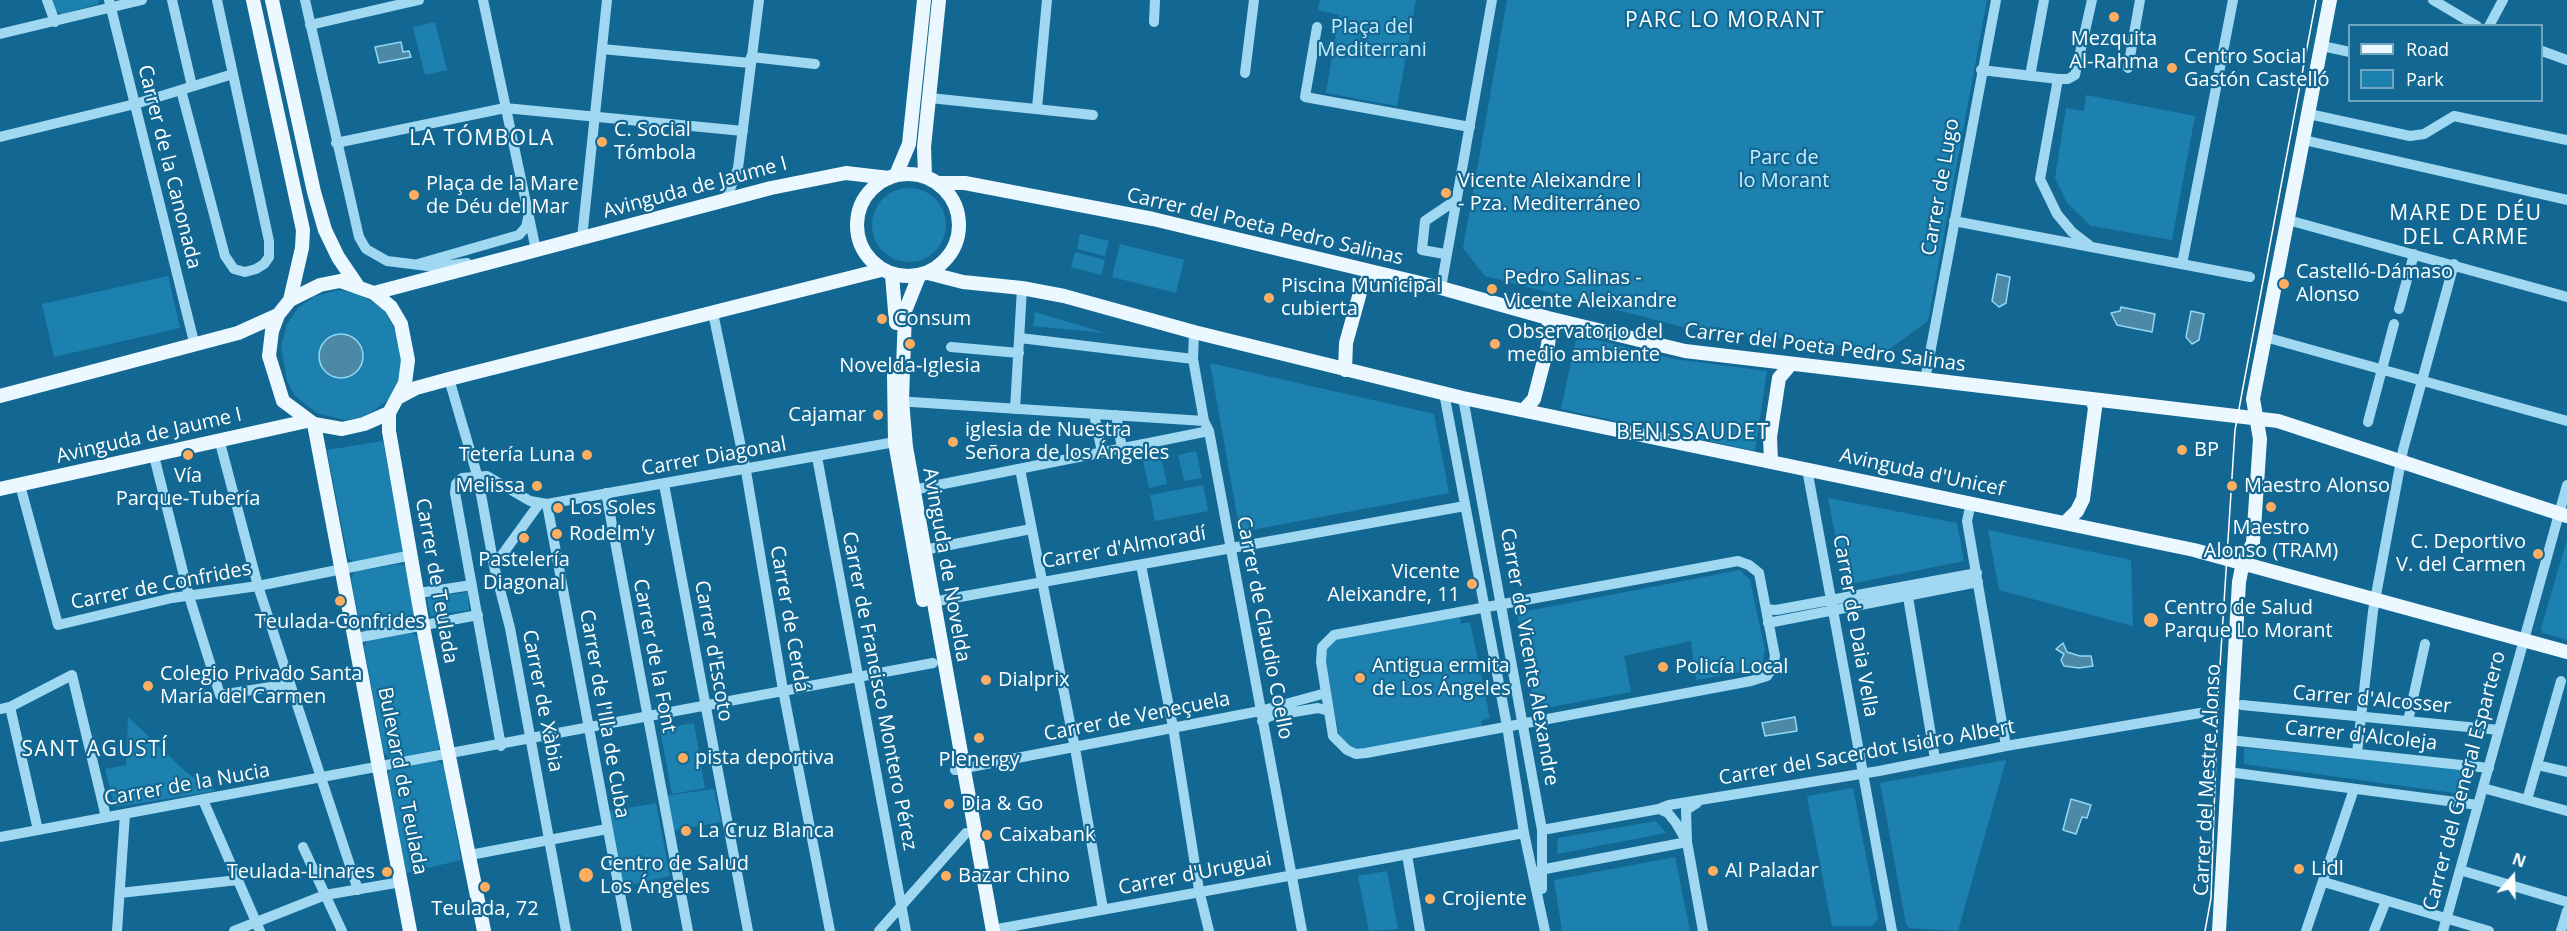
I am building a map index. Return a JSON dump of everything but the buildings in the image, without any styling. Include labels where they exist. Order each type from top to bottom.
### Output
[{"type":"main road","points":[[252,0],[303,230],[302,248],[290,300],[279,315],[272,332],[270,356],[276,383],[284,401],[311,423],[342,429],[364,424],[389,413],[405,383],[408,360],[401,324],[391,307],[374,293],[357,285],[340,281],[320,285],[290,300]]},
{"type":"main road","points":[[272,0],[314,192],[325,230],[338,257],[357,285]]},
{"type":"main road","points":[[886,272],[872,262],[860,243],[857,218],[865,198],[877,185],[892,176],[909,144],[924,0]]},
{"type":"main road","points":[[399,397],[416,388],[449,379],[713,313],[886,272],[924,274],[943,263],[953,251],[959,228],[957,210],[952,198],[931,179],[924,147],[939,0]]},
{"type":"main road","name":"Carrer del Mestre Alonso","points":[[2219,931],[2239,582],[2243,562],[2253,543],[2260,439],[2253,399],[2330,0]]},
{"type":"main road","name":"Avinguda de Jaume I","points":[[374,293],[829,175],[847,173],[892,176]]},
{"type":"main road","points":[[892,176],[931,179]]},
{"type":"main road","name":"Carrer del Poeta Pedro Salinas","points":[[931,179],[965,183],[1153,219],[1441,288],[1548,318],[1685,351],[2278,421],[2563,515]]},
{"type":"main road","name":"Avinguda de Novelda","points":[[886,272],[897,311],[897,401],[924,550],[959,769],[990,931]]},
{"type":"main road","points":[[1345,370],[1346,343],[1361,289],[1374,272]]},
{"type":"main road","name":"Avinguda de Novelda","points":[[924,274],[904,311],[895,442],[933,663],[959,769],[966,833],[990,931]]},
{"type":"main road","name":"Avinguda d'Unicef","points":[[924,274],[963,282],[1022,288],[1064,296],[1194,332],[1463,398],[2066,522],[2243,562],[2567,652]]},
{"type":"main road","points":[[0,396],[194,342],[238,333],[279,315]]},
{"type":"main road","points":[[1524,411],[1534,399],[1548,345],[1550,329],[1548,318]]},
{"type":"main road","points":[[1771,462],[1770,437],[1779,378],[1791,364]]},
{"type":"main road","points":[[2066,522],[2078,511],[2083,499],[2094,408],[2092,399]]},
{"type":"main road","name":"Carrer de Teulada","points":[[389,413],[389,431],[420,593],[423,627],[484,931]]},
{"type":"main road","name":"Avinguda de Jaume I","points":[[0,489],[154,456],[219,439],[311,423]]},
{"type":"main road","name":"Bulevard de Teulada","points":[[311,423],[356,638],[410,931]]},
{"type":"street","points":[[47,0],[55,22]]},
{"type":"street","points":[[0,34],[55,22],[110,4],[142,0]]},
{"type":"street","points":[[172,0],[186,88],[225,256],[234,269],[246,272],[264,264],[269,257],[269,241],[217,0]]},
{"type":"street","points":[[305,0],[356,228],[366,249],[387,261],[436,267],[503,259]]},
{"type":"street","points":[[310,25],[419,0]]},
{"type":"street","points":[[483,0],[536,250]]},
{"type":"street","points":[[582,238],[607,0]]},
{"type":"street","points":[[726,200],[738,168],[759,0]]},
{"type":"street","points":[[1037,108],[1047,0]]},
{"type":"street","points":[[1154,22],[1155,0]]},
{"type":"street","points":[[1245,73],[1254,0]]},
{"type":"street","points":[[1441,288],[1445,254],[1492,0]]},
{"type":"street","name":"Carrer de Lugo","points":[[1925,380],[1981,70],[1996,0]]},
{"type":"street","points":[[2030,76],[2044,0]]},
{"type":"street","points":[[1981,70],[2058,79],[2068,79],[2075,75],[2080,65],[2092,0]]},
{"type":"street","points":[[2128,69],[2140,0]]},
{"type":"street","points":[[2182,264],[2233,0]]},
{"type":"street","points":[[2433,0],[2474,24]]},
{"type":"street","points":[[2490,24],[2503,0]]},
{"type":"street","name":"Carrer de la Canonada","points":[[110,4],[194,342]]},
{"type":"street","points":[[1317,27],[1305,97],[1470,127]]},
{"type":"street","points":[[2322,46],[2348,52]]},
{"type":"street","points":[[602,49],[815,64]]},
{"type":"street","points":[[2543,52],[2567,60]]},
{"type":"street","points":[[1,132],[135,104],[233,74]]},
{"type":"street","points":[[2058,79],[2040,179],[2057,214],[2072,232],[2092,248]]},
{"type":"street","points":[[930,98],[1093,115]]},
{"type":"street","points":[[336,143],[505,108],[743,131]]},
{"type":"street","points":[[2309,114],[2410,136],[2424,134],[2454,116],[2567,140]]},
{"type":"street","points":[[2304,140],[2567,200]]},
{"type":"street","points":[[1445,254],[1422,250],[1425,221],[1456,200]]},
{"type":"street","points":[[417,264],[519,235],[526,227],[528,217]]},
{"type":"street","points":[[2288,220],[2567,297]]},
{"type":"street","points":[[1953,221],[2250,277]]},
{"type":"street","points":[[2399,309],[2414,254]]},
{"type":"street","points":[[2357,753],[2375,600],[2400,463],[2454,264]]},
{"type":"street","points":[[1016,410],[1022,288]]},
{"type":"street","name":"Carrer de Cerdá","points":[[713,313],[746,471],[783,690],[830,931]]},
{"type":"street","points":[[2368,422],[2394,324]]},
{"type":"street","name":"Carrer de Claudio Coello","points":[[1194,332],[1193,359],[1293,874],[1302,931]]},
{"type":"street","points":[[2265,337],[2567,421]]},
{"type":"street","points":[[1020,338],[1193,359]]},
{"type":"street","points":[[951,347],[1019,353]]},
{"type":"street","name":"Carrer de Xàbia","points":[[449,379],[478,478],[494,566],[510,628],[566,931]]},
{"type":"street","name":"Carrer de Vicente Alexandre","points":[[1444,393],[1507,726],[1524,833],[1544,927]]},
{"type":"street","name":"Carrer de Vicente Alexandre","points":[[1463,398],[1542,830],[1540,870],[1547,912],[1544,927]]},
{"type":"street","points":[[897,401],[1116,415],[1207,426]]},
{"type":"street","points":[[1094,414],[1102,452]]},
{"type":"street","points":[[1116,415],[1122,448]]},
{"type":"street","points":[[1178,421],[1181,426],[1181,436]]},
{"type":"street","points":[[913,489],[1181,436],[1207,426]]},
{"type":"street","points":[[219,439],[258,585],[358,890]]},
{"type":"street","name":"Carrer Diagonal","points":[[543,504],[746,471],[895,442]]},
{"type":"street","points":[[154,456],[189,596],[220,695],[290,684]]},
{"type":"street","name":"Carrer de Francisco Montero Pérez","points":[[817,457],[906,931]]},
{"type":"street","points":[[1020,469],[1075,748],[1103,909]]},
{"type":"street","name":"Carrer de Daia Vella","points":[[1807,469],[1834,605],[1892,931]]},
{"type":"street","points":[[494,566],[543,504],[487,476],[462,478],[456,484],[455,494],[501,746]]},
{"type":"street","name":"Carrer d'Escoto","points":[[664,484],[748,931]]},
{"type":"street","name":"Carrer de Confrides","points":[[20,485],[58,625],[189,596],[342,569]]},
{"type":"street","name":"Carrer del General Espartero","points":[[2443,931],[2523,641],[2563,515],[2567,485]]},
{"type":"street","name":"Carrer de la Font","points":[[606,493],[688,931]]},
{"type":"street","points":[[1971,503],[1967,521],[2006,746]]},
{"type":"street","name":"Carrer de l'Illa de Cuba","points":[[543,504],[627,931]]},
{"type":"street","name":"Carrer d'Almoradí","points":[[932,602],[1465,506]]},
{"type":"street","points":[[924,550],[1032,529]]},
{"type":"street","points":[[342,569],[412,555]]},
{"type":"street","points":[[1738,561],[1749,565],[1759,573],[1775,656],[1773,667],[1767,676],[1751,681],[1356,754],[1339,745],[1333,736],[1320,662],[1322,647],[1334,634],[1501,604],[1738,561]]},
{"type":"street","points":[[1141,565],[1173,727],[1199,890],[1209,931]]},
{"type":"street","points":[[1768,623],[1834,605],[1977,578]]},
{"type":"street","points":[[420,593],[472,585]]},
{"type":"street","points":[[1907,591],[1935,759]]},
{"type":"street","points":[[1766,609],[1834,605]]},
{"type":"street","points":[[356,638],[478,615]]},
{"type":"street","points":[[2408,721],[2425,644]]},
{"type":"street","points":[[380,767],[589,729],[704,704],[933,663]]},
{"type":"street","points":[[38,830],[5,708],[72,675],[106,817]]},
{"type":"street","points":[[2528,800],[2560,681]]},
{"type":"street","name":"Carrer de Veneçuela","points":[[1261,716],[1326,693]]},
{"type":"street","name":"Carrer d'Alcosser","points":[[2242,705],[2499,730]]},
{"type":"street","name":"Carrer de Veneçuela","points":[[959,769],[1173,727],[1318,708],[1329,711]]},
{"type":"street","name":"Carrer del Sacerdot Isidro Albert","points":[[1542,830],[1659,809],[1669,805],[2200,712]]},
{"type":"street","name":"Carrer d'Alcoleja","points":[[2229,740],[2489,768]]},
{"type":"street","points":[[2537,765],[2567,772]]},
{"type":"street","name":"Carrer de la Nucia","points":[[0,837],[380,767]]},
{"type":"street","points":[[2228,772],[2478,805]]},
{"type":"street","points":[[2483,788],[2567,811]]},
{"type":"street","points":[[2306,931],[2354,789]]},
{"type":"street","points":[[203,800],[258,926]]},
{"type":"street","points":[[1700,801],[1686,810],[1687,842],[1703,931]]},
{"type":"street","points":[[1659,809],[1668,813],[1687,842]]},
{"type":"street","points":[[117,931],[125,814]]},
{"type":"street","points":[[470,855],[607,829]]},
{"type":"street","points":[[879,931],[966,833]]},
{"type":"street","points":[[1293,874],[1524,833]]},
{"type":"street","points":[[1540,870],[1687,842]]},
{"type":"street","points":[[303,847],[342,931]]},
{"type":"street","points":[[1407,855],[1420,931]]},
{"type":"street","points":[[2460,870],[2567,902]]},
{"type":"street","name":"Carrer d'Uruguai","points":[[990,931],[1293,874]]},
{"type":"street","points":[[120,893],[238,880]]},
{"type":"street","points":[[234,931],[258,926],[325,895],[401,882]]},
{"type":"street","points":[[2324,882],[2489,931]]},
{"type":"street","points":[[2374,931],[2385,901]]},
{"type":"street","points":[[2561,931],[2567,911]]},
{"type":"green space","points":[[53,0],[99,0],[98,4],[62,14],[56,11]]},
{"type":"green space","name":"Plaça del Mediterrani","points":[[1320,0],[1416,0],[1397,106],[1326,93],[1339,15],[1318,10]]},
{"type":"green space","name":"Parc de lo Morant","points":[[1507,0],[1987,0],[1928,321],[1887,351],[1683,327],[1485,276],[1463,248]]},
{"type":"green space","points":[[435,22],[447,70],[425,75],[413,27]]},
{"type":"green space","points":[[2086,95],[2195,116],[2172,240],[2091,226],[2067,203],[2055,178],[2066,108],[2084,111]]},
{"type":"green space","points":[[909,188],[930,194],[940,204],[946,225],[940,246],[930,256],[909,262],[888,256],[878,246],[872,225],[878,204],[888,194]]},
{"type":"green space","points":[[1080,234],[1109,241],[1105,256],[1077,249]]},
{"type":"green space","points":[[1120,244],[1184,260],[1176,293],[1112,277]]},
{"type":"green space","points":[[1075,252],[1105,260],[1101,275],[1071,267]]},
{"type":"green space","points":[[168,276],[180,328],[54,357],[42,304]]},
{"type":"green space","points":[[339,290],[362,295],[386,311],[398,337],[402,358],[400,377],[388,400],[364,417],[345,420],[317,413],[295,396],[287,381],[281,346],[287,324],[298,308],[315,296]]},
{"type":"green space","points":[[1035,312],[1105,333],[1033,326]]},
{"type":"green space","points":[[1577,335],[1674,359],[1767,371],[1755,451],[1561,409]]},
{"type":"green space","points":[[1210,363],[1434,414],[1449,493],[1240,532]]},
{"type":"green space","points":[[383,441],[403,549],[399,555],[355,563],[348,558],[327,450]]},
{"type":"green space","points":[[1196,451],[1202,478],[1184,481],[1178,455]]},
{"type":"green space","points":[[1161,458],[1167,484],[1149,488],[1143,461]]},
{"type":"green space","points":[[1203,485],[1208,511],[1155,521],[1150,495]]},
{"type":"green space","points":[[1828,498],[1957,523],[1964,561],[1845,585]]},
{"type":"green space","points":[[1988,530],[2131,560],[2133,626],[1999,590]]},
{"type":"green space","points":[[2567,540],[2567,640],[2543,633],[2541,628]]},
{"type":"green space","points":[[399,564],[405,566],[416,617],[414,623],[367,632],[360,627],[351,578],[355,572]]},
{"type":"green space","points":[[1740,570],[1750,580],[1765,650],[1762,664],[1756,669],[1696,680],[1691,641],[1624,656],[1631,692],[1535,710],[1517,613]]},
{"type":"green space","points":[[468,592],[469,610],[430,616],[427,598]]},
{"type":"green space","points":[[1460,617],[1461,624],[1470,622],[1490,718],[1481,721],[1482,727],[1359,750],[1352,749],[1340,740],[1323,659],[1326,647],[1337,639]]},
{"type":"green space","points":[[411,633],[418,637],[440,746],[435,752],[392,760],[384,753],[364,646],[368,641]]},
{"type":"green space","points":[[128,717],[187,773],[216,791],[115,807],[105,769],[126,765]]},
{"type":"green space","name":"pista deportiva","points":[[694,723],[705,788],[672,794],[660,729]]},
{"type":"green space","points":[[2244,748],[2469,769],[2461,794],[2244,764]]},
{"type":"green space","points":[[436,760],[444,765],[461,860],[406,873],[388,774],[391,769]]},
{"type":"green space","points":[[2006,760],[1958,931],[1909,928],[1906,924],[1880,783]]},
{"type":"green space","points":[[1853,788],[1878,919],[1872,926],[1832,926],[1807,796]]},
{"type":"green space","points":[[714,789],[721,822],[672,831],[665,796]]},
{"type":"green space","points":[[656,803],[670,876],[620,887],[606,812]]},
{"type":"green space","points":[[1656,821],[1666,833],[1557,854],[1558,838]]},
{"type":"green space","points":[[1675,857],[1690,931],[1562,931],[1554,880]]},
{"type":"green space","points":[[1387,871],[1398,929],[1369,931],[1358,876]]},
{"type":"shaded area","points":[[401,42],[403,52],[409,51],[411,57],[379,63],[375,47]]},
{"type":"shaded area","points":[[1997,274],[2010,277],[2006,303],[1999,307],[1992,301]]},
{"type":"shaded area","points":[[2121,307],[2155,314],[2152,332],[2117,325],[2111,313],[2120,311]]},
{"type":"shaded area","points":[[2191,311],[2204,314],[2199,340],[2192,344],[2186,337]]},
{"type":"shaded area","points":[[341,334],[356,341],[363,356],[356,371],[341,378],[326,371],[319,356],[326,341]]},
{"type":"shaded area","points":[[2063,643],[2067,652],[2080,656],[2091,656],[2093,666],[2079,668],[2064,666],[2061,660],[2064,654],[2056,649]]},
{"type":"shaded area","points":[[1795,717],[1797,731],[1765,736],[1762,723]]},
{"type":"shaded area","points":[[2071,799],[2091,805],[2087,818],[2082,817],[2076,834],[2063,830]]},
{"type":"tram line","points":[[2205,931],[2211,898],[2218,697],[2235,430],[2316,0]]},
{"type":"place","name":"Mezquita Al-Rahma","points":[[2114,17]]},
{"type":"place","name":"Centro Social Gastón Castelló","points":[[2172,68]]},
{"type":"place","name":"C. Social Tómbola","points":[[602,142]]},
{"type":"place","name":"Vicente Aleixandre I - Pza. Mediterráneo","points":[[1446,193]]},
{"type":"place","name":"Plaça de la Mare de Déu del Mar","points":[[414,195]]},
{"type":"place","name":"Castelló-Dámaso Alonso","points":[[2284,284]]},
{"type":"place","name":"Pedro Salinas - Vicente Aleixandre","points":[[1492,289]]},
{"type":"place","name":"Piscina Municipal cubierta","points":[[1269,298]]},
{"type":"place","name":"Consum","points":[[882,319]]},
{"type":"place","name":"Novelda-Iglesia","points":[[910,344]]},
{"type":"place","name":"Observatorio del medio ambiente","points":[[1495,344]]},
{"type":"place","name":"Cajamar","points":[[878,415]]},
{"type":"place","name":"iglesia de Nuestra Señora de los Ángeles","points":[[953,442]]},
{"type":"place","name":"BP","points":[[2182,450]]},
{"type":"place","name":"Vía Parque-Tubería","points":[[188,455]]},
{"type":"place","name":"Tetería Luna","points":[[587,455]]},
{"type":"place","name":"Melissa","points":[[537,486]]},
{"type":"place","name":"Maestro Alonso","points":[[2232,486]]},
{"type":"place","name":"Maestro Alonso (TRAM)","points":[[2271,507]]},
{"type":"place","name":"Los Soles","points":[[558,508]]},
{"type":"place","name":"Rodelm'y","points":[[557,534]]},
{"type":"place","name":"Pastelería Diagonal","points":[[524,538]]},
{"type":"place","name":"C. Deportivo V. del Carmen","points":[[2538,554]]},
{"type":"place","name":"Vicente Aleixandre, 11","points":[[1472,584]]},
{"type":"place","name":"Teulada-Confrides","points":[[340,601]]},
{"type":"place","name":"Centro de Salud Parque Lo Morant","points":[[2151,620]]},
{"type":"place","name":"Policía Local","points":[[1663,667]]},
{"type":"place","name":"Antigua ermita de Los Ángeles","points":[[1360,678]]},
{"type":"place","name":"Dialprix","points":[[986,680]]},
{"type":"place","name":"Colegio Privado Santa María del Carmen","points":[[148,686]]},
{"type":"place","name":"Plenergy","points":[[979,738]]},
{"type":"place","name":"pista deportiva","points":[[683,758]]},
{"type":"place","name":"Dia & Go","points":[[949,804]]},
{"type":"place","name":"La Cruz Blanca","points":[[686,831]]},
{"type":"place","name":"Caixabank","points":[[987,835]]},
{"type":"place","name":"Lidl","points":[[2299,869]]},
{"type":"place","name":"Al Paladar","points":[[1713,871]]},
{"type":"place","name":"Teulada-Linares","points":[[387,872]]},
{"type":"place","name":"Centro de Salud Los Ángeles","points":[[586,875]]},
{"type":"place","name":"Bazar Chino","points":[[946,876]]},
{"type":"place","name":"Teulada, 72","points":[[485,887]]},
{"type":"place","name":"Crojiente","points":[[1430,899]]},
{"type":"district","name":"PARC LO MORANT","points":[[1725,21]]},
{"type":"district","name":"LA TÓMBOLA","points":[[482,139]]},
{"type":"district","name":"MARE DE DÉU DEL CARME","points":[[2466,226]]},
{"type":"district","name":"BENISSAUDET","points":[[1693,433]]},
{"type":"district","name":"SANT AGUSTÍ","points":[[95,750]]}]
